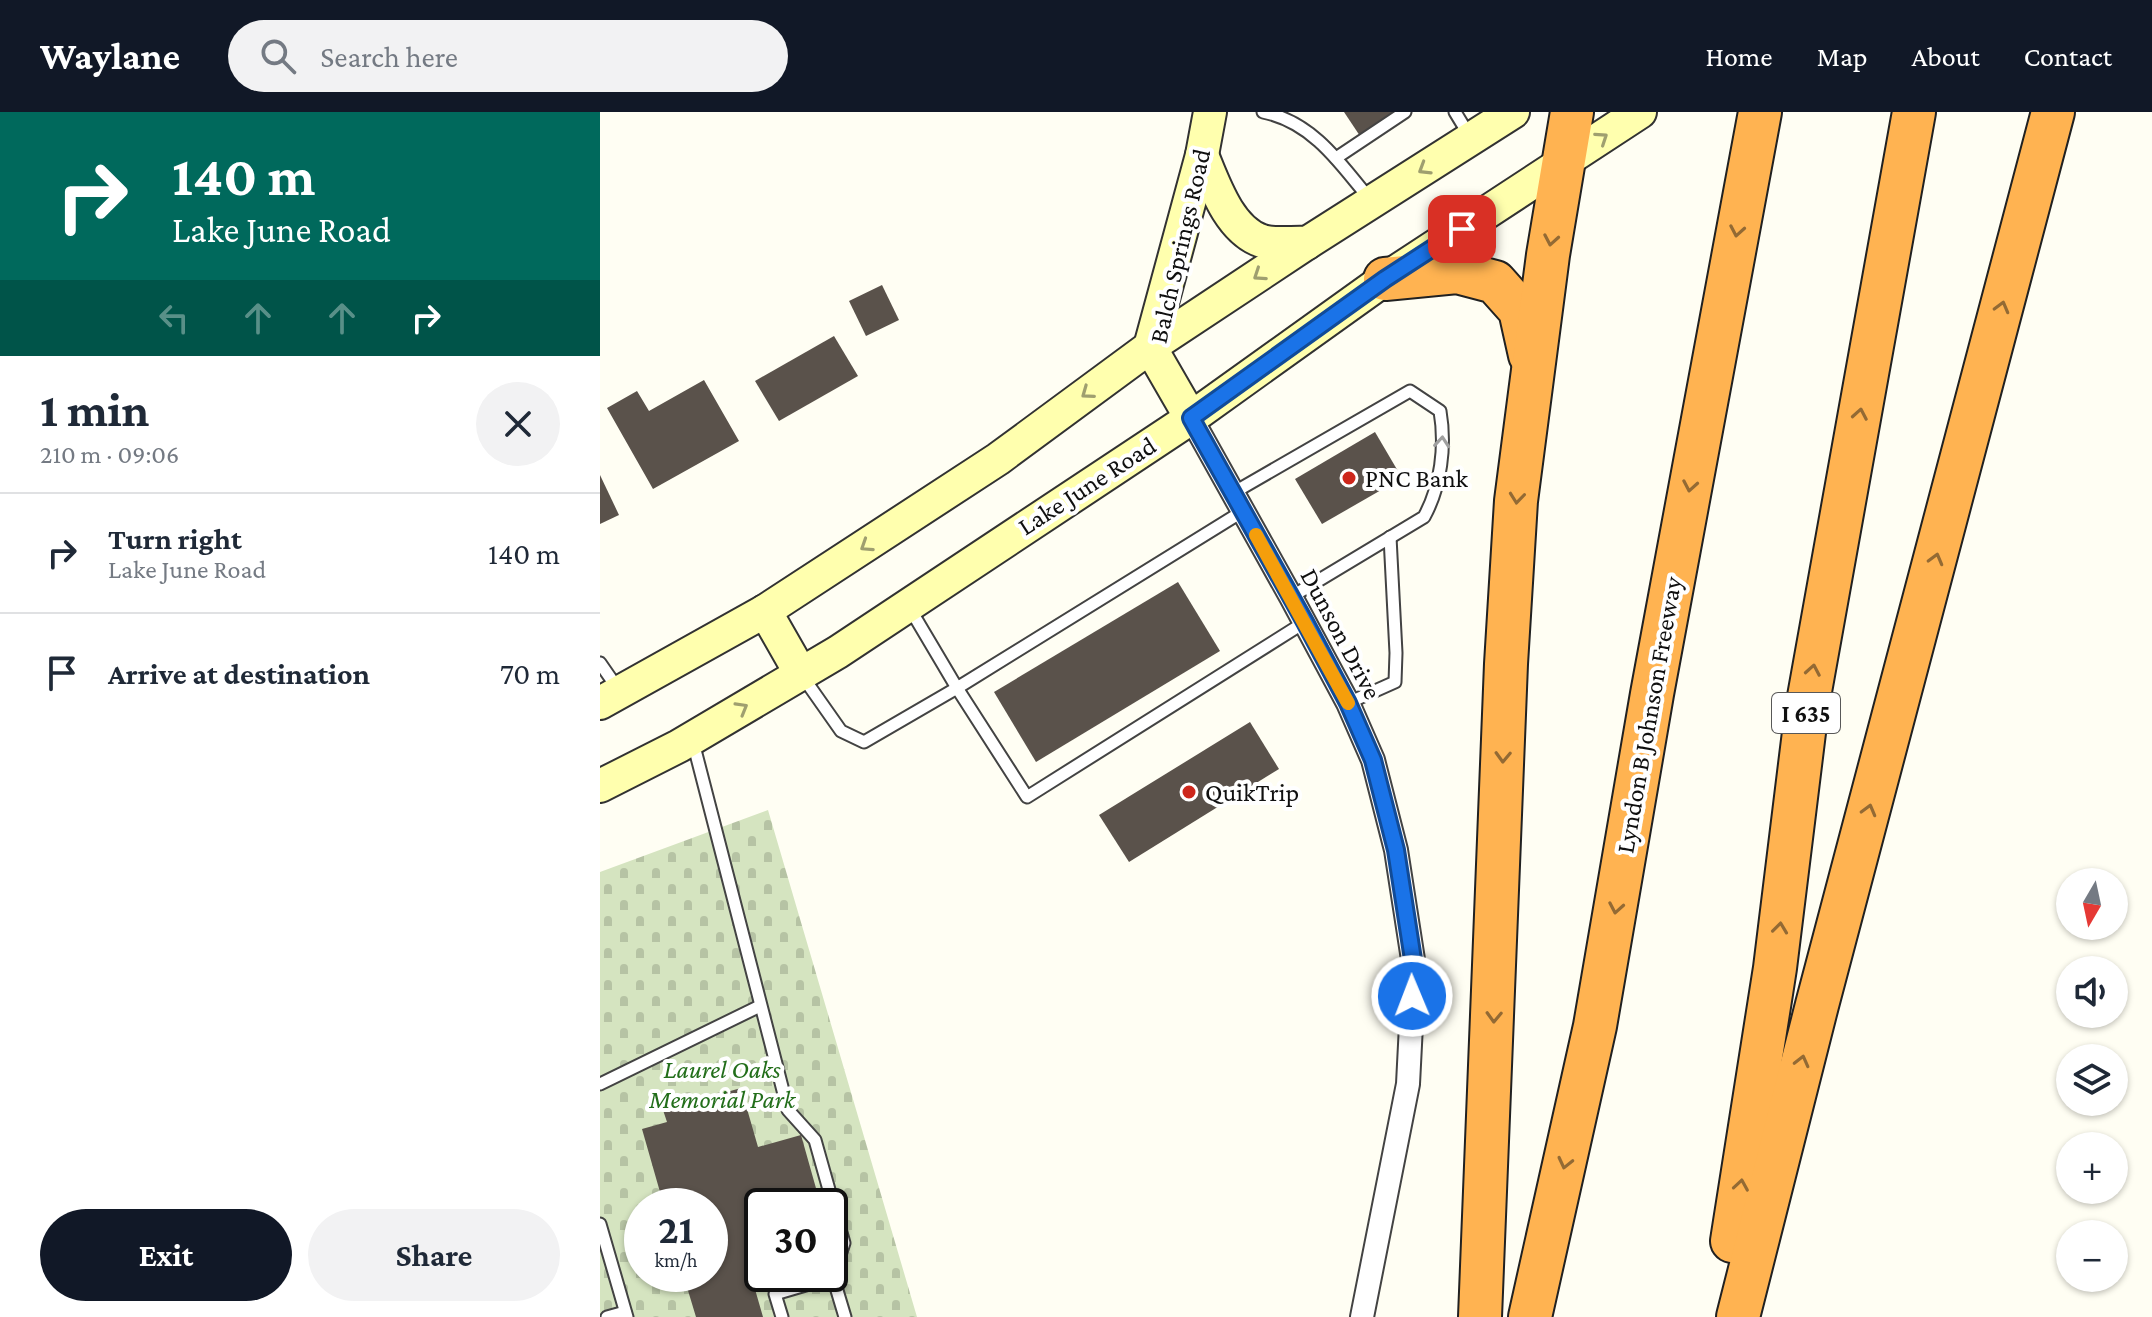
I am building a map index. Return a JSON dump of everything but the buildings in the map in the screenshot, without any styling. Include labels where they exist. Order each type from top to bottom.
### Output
[{"type":"highway","points":[[1480,1317],[1506,664],[1516,501],[1572,112]]},
{"type":"highway","name":"Lyndon B Johnson Freeway","points":[[1530,1317],[1595,1026],[1652,694],[1760,112]]},
{"type":"highway","name":"I 635","points":[[1720,1317],[1775,968],[1807,708],[1914,112]]},
{"type":"highway","points":[[1738,1317],[1817,1005],[2053,112]]},
{"type":"highway","points":[[1385,279],[1457,272],[1495,282],[1520,310],[1533,367]]},
{"type":"main road","name":"Balch Springs Road","points":[[1191,418],[1150,347],[1202,155],[1210,112]]},
{"type":"main road","points":[[611,698],[765,611],[998,459],[1150,347],[1372,202],[1463,125],[1513,112]]},
{"type":"main road","name":"Lake June Road","points":[[600,786],[692,738],[801,674],[908,605],[1191,418],[1385,279],[1640,112]]},
{"type":"main road","points":[[1202,155],[1220,200],[1236,223],[1262,241],[1307,243]]},
{"type":"main road","points":[[765,611],[801,674]]},
{"type":"street","name":"Dunson Drive","points":[[1191,418],[1348,703],[1373,760],[1396,850],[1414,966],[1408,1084],[1362,1317]]},
{"type":"lane","points":[[1336,158],[1405,112]]},
{"type":"lane","points":[[1268,113],[1280,116],[1320,140],[1372,202]]},
{"type":"lane","points":[[801,674],[841,731],[864,742],[957,688],[1410,391],[1440,411],[1444,434],[1434,498],[1424,517],[1291,597]]},
{"type":"lane","points":[[1348,703],[1395,682],[1390,537]]},
{"type":"lane","points":[[908,605],[1027,797],[1305,622]]},
{"type":"lane","points":[[600,663],[611,698]]},
{"type":"lane","points":[[692,738],[788,1110],[815,1140],[829,1188]]},
{"type":"lane","points":[[600,1084],[760,1006]]},
{"type":"lane","points":[[600,1224],[626,1314],[607,1317]]},
{"type":"lane","points":[[782,1292],[775,1294],[782,1317]]},
{"type":"lane","points":[[838,1292],[845,1317]]},
{"type":"green space","name":"Laurel Oaks Memorial Park","points":[[768,810],[917,1317],[600,1317],[600,872]]},
{"type":"slow traffic","points":[[1256,535],[1348,703]]},
{"type":"place","name":"PNC Bank","points":[[1349,478]]},
{"type":"place","name":"QuikTrip","points":[[1189,792]]},
{"type":"route","points":[[1412,996],[1414,966],[1396,850],[1373,760],[1348,703],[1305,622],[1191,418],[1385,279],[1462,229]]}]
